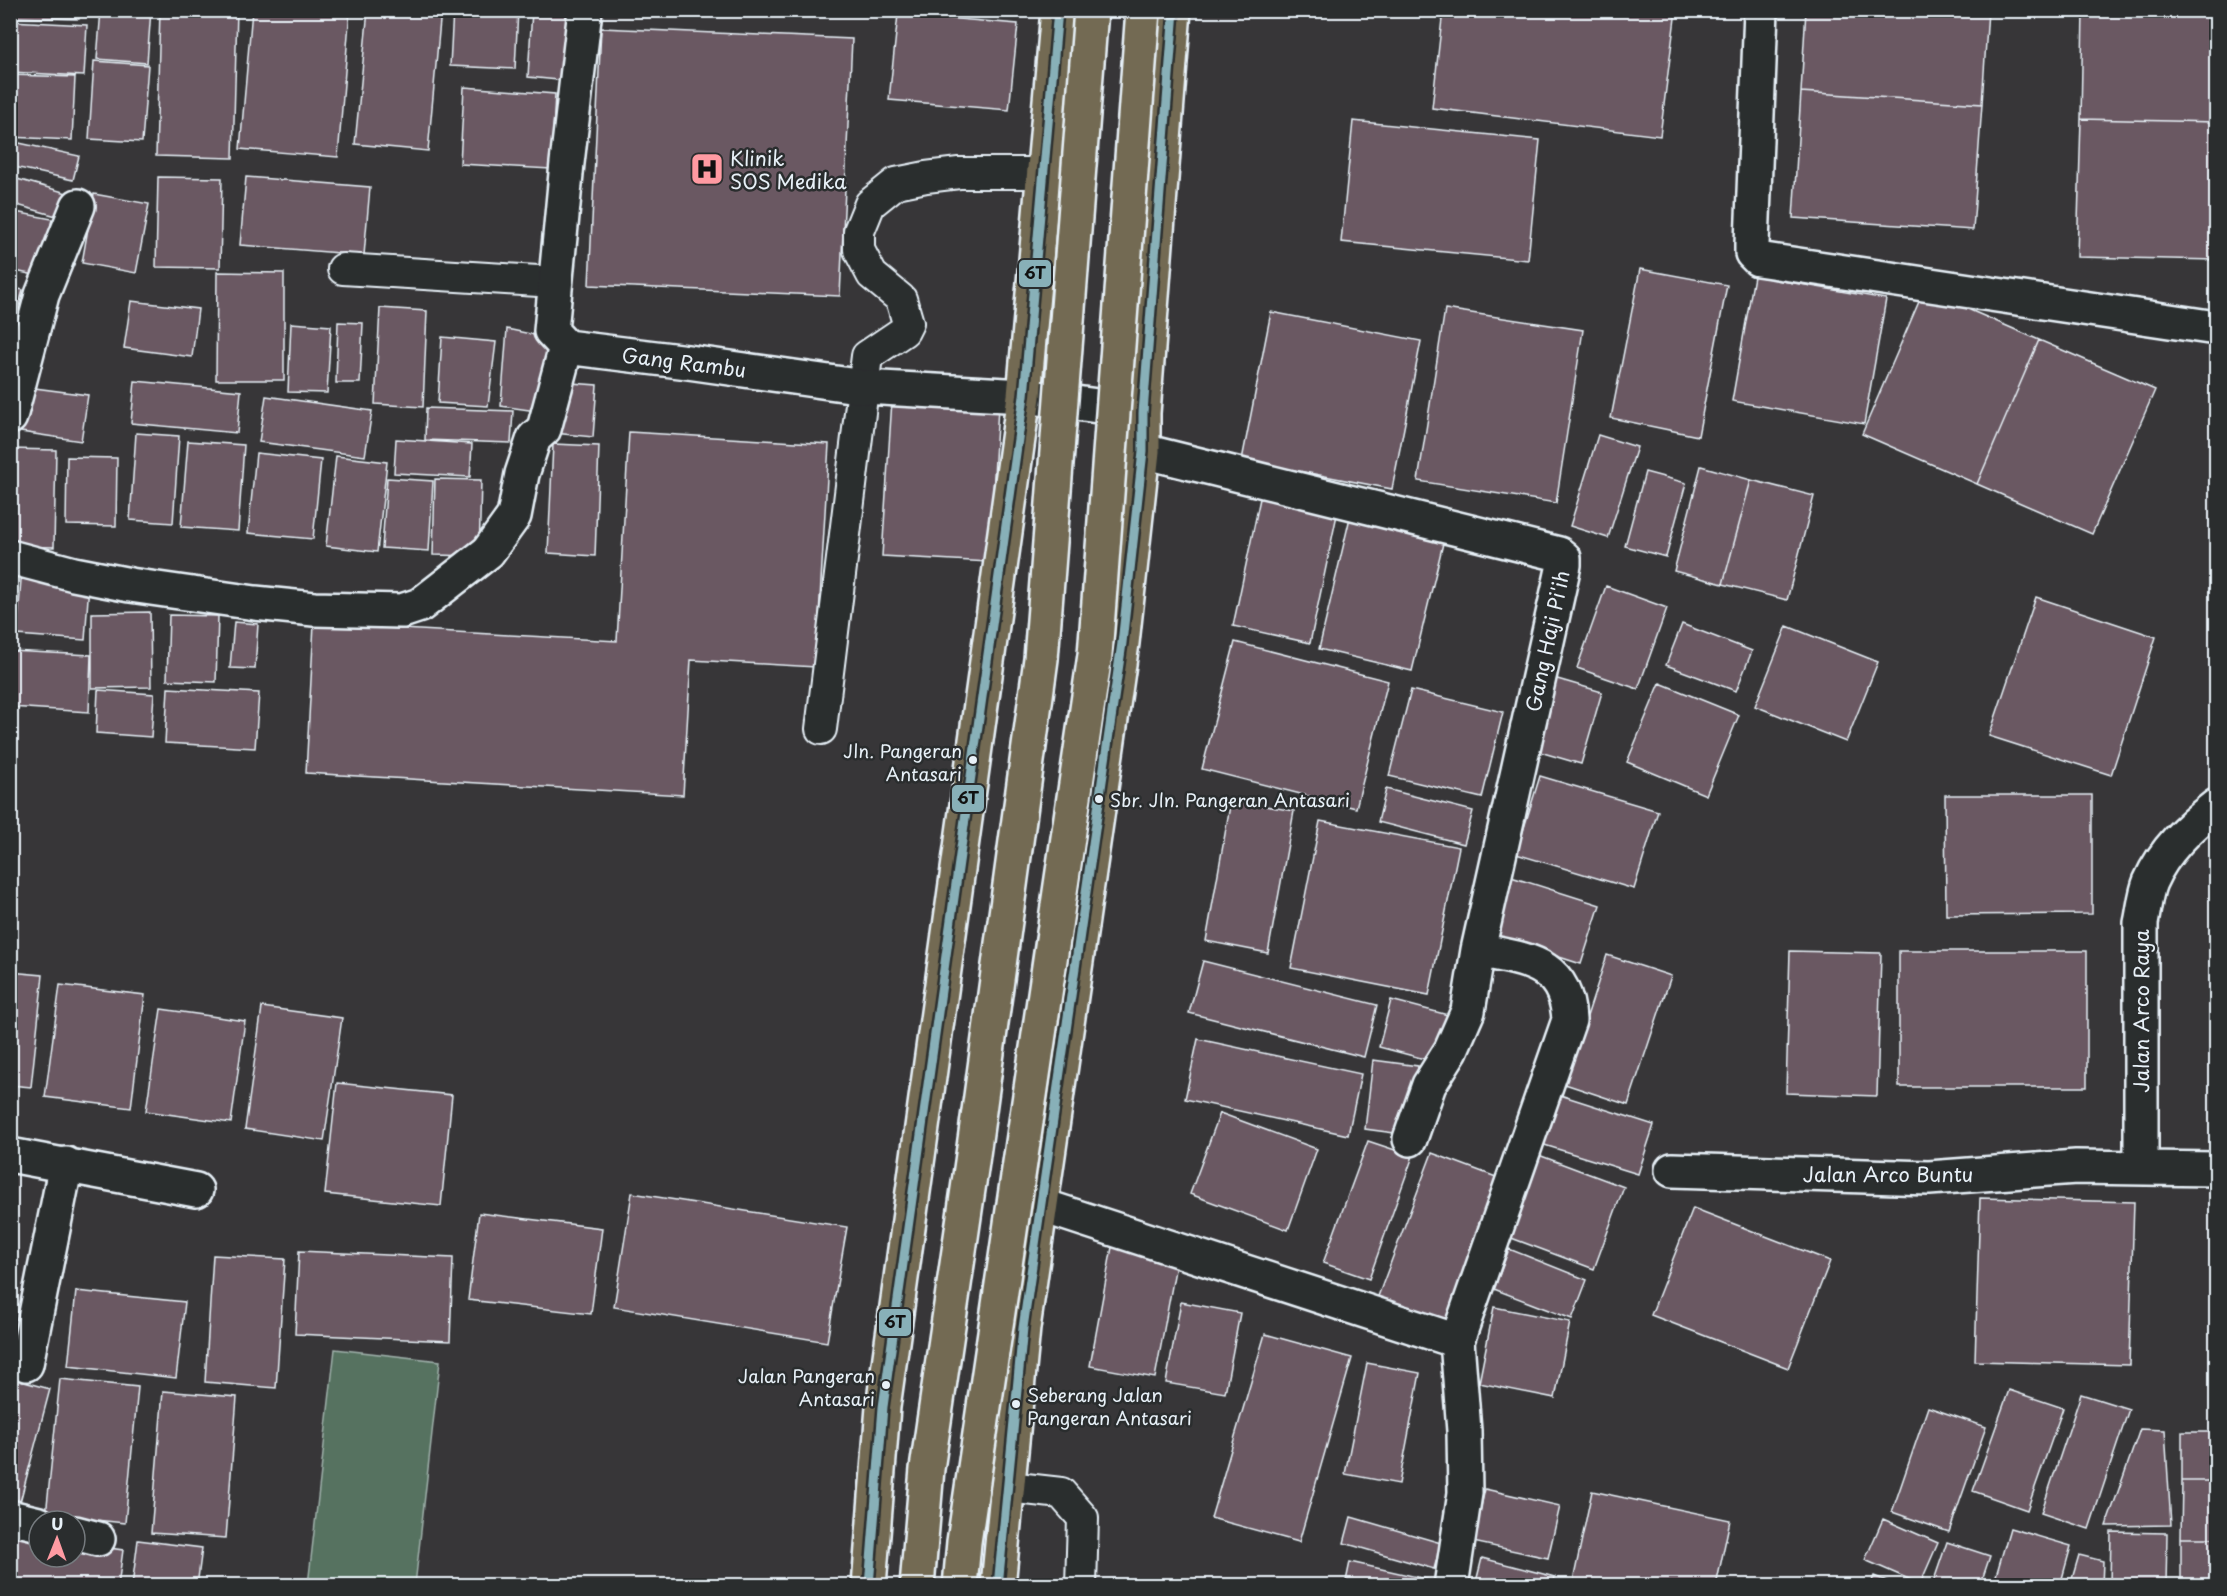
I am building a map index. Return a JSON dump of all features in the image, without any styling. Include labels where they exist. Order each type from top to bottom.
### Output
[{"type":"main road","points":[[869,1586],[883,1407],[1024,396],[1058,10]]},
{"type":"main road","points":[[917,1586],[927,1470],[1041,659],[1091,10]]},
{"type":"main road","points":[[960,1586],[964,1542],[1011,1217],[1095,656],[1143,10]]},
{"type":"main road","points":[[998,1586],[1023,1328],[1122,644],[1143,451],[1143,413],[1174,10]]},
{"type":"street","points":[[10,557],[118,583],[255,603],[314,609],[402,611],[420,605],[488,552],[514,516],[522,474],[534,438],[544,429],[566,347],[551,331],[585,10]]},
{"type":"street","points":[[1761,10],[1752,244],[1752,253],[1758,259],[2217,328]]},
{"type":"street","points":[[10,417],[42,295],[78,206]]},
{"type":"street","name":"Gang Rambu","points":[[566,347],[864,387],[1024,396],[1143,413]]},
{"type":"street","name":"Gang Haji Pi'ih","points":[[1143,451],[1559,554],[1564,558],[1562,577],[1478,950],[1468,1011],[1451,1050],[1429,1086],[1410,1139]]},
{"type":"street","name":"Jalan Arco Raya","points":[[2141,1168],[2141,923],[2149,884],[2170,849],[2193,825],[2217,806]]},
{"type":"street","points":[[1451,1586],[1465,1493],[1464,1431],[1457,1341],[1569,1020],[1564,996],[1554,975],[1529,960],[1478,950]]},
{"type":"street","points":[[10,1155],[195,1190]]},
{"type":"street","points":[[26,1364],[66,1164]]},
{"type":"street","name":"Jalan Arco Buntu","points":[[1672,1170],[1929,1178],[2076,1167],[2141,1168]]},
{"type":"street","points":[[2141,1168],[2217,1169]]},
{"type":"street","points":[[1040,1205],[1457,1341]]},
{"type":"street","points":[[10,1517],[27,1521]]},
{"type":"lane","points":[[821,729],[867,356],[904,331],[908,323],[901,299],[872,274],[860,250],[859,231],[870,204],[896,183],[959,173],[1043,173]]},
{"type":"lane","points":[[343,269],[555,282]]},
{"type":"lane","points":[[1008,1487],[1061,1493],[1083,1518],[1081,1586]]},
{"type":"green space","points":[[335,1349],[440,1361],[415,1585],[308,1585]]},
{"type":"building","points":[[10,10],[79,10],[79,19],[10,17]]},
{"type":"building","points":[[101,10],[151,10],[147,63],[97,59]]},
{"type":"building","points":[[160,10],[237,10],[233,158],[156,156]]},
{"type":"building","points":[[252,10],[350,10],[338,157],[240,149]]},
{"type":"building","points":[[368,10],[441,10],[428,151],[355,144]]},
{"type":"building","points":[[453,10],[518,10],[515,69],[450,66]]},
{"type":"building","points":[[532,10],[573,10],[568,81],[528,77]]},
{"type":"building","points":[[1443,10],[1676,10],[1660,136],[1432,108]]},
{"type":"building","points":[[1806,10],[1988,10],[1982,104],[1801,92]]},
{"type":"building","points":[[2083,10],[2216,10],[2216,122],[2081,119]]},
{"type":"building","points":[[898,14],[1018,24],[1009,110],[889,100]]},
{"type":"building","points":[[10,21],[87,25],[84,76],[10,72]]},
{"type":"building","points":[[601,28],[852,39],[840,296],[589,285]]},
{"type":"building","points":[[94,61],[148,65],[142,142],[89,139]]},
{"type":"building","points":[[10,75],[75,77],[72,140],[10,137]]},
{"type":"building","points":[[464,87],[555,94],[551,169],[460,164]]},
{"type":"building","points":[[1801,92],[1982,104],[1973,230],[1793,218]]},
{"type":"building","points":[[2081,119],[2216,122],[2216,260],[2077,257]]},
{"type":"building","points":[[1353,121],[1540,140],[1528,260],[1341,242]]},
{"type":"building","points":[[10,141],[79,156],[73,180],[10,166]]},
{"type":"building","points":[[10,177],[74,195],[67,219],[10,203]]},
{"type":"building","points":[[158,177],[222,178],[220,268],[156,267]]},
{"type":"building","points":[[246,177],[370,187],[364,255],[240,245]]},
{"type":"building","points":[[94,194],[149,204],[136,273],[82,263]]},
{"type":"building","points":[[10,211],[52,219],[40,276],[10,270]]},
{"type":"building","points":[[1640,269],[1727,285],[1698,436],[1611,418]]},
{"type":"building","points":[[217,272],[284,273],[284,380],[216,380]]},
{"type":"building","points":[[1754,276],[1886,299],[1864,424],[1732,401]]},
{"type":"building","points":[[10,287],[23,290],[12,333],[10,333]]},
{"type":"building","points":[[1924,290],[2039,340],[1977,484],[1862,434]]},
{"type":"building","points":[[131,301],[198,309],[192,357],[124,348]]},
{"type":"building","points":[[380,308],[427,311],[423,407],[375,404]]},
{"type":"building","points":[[1445,309],[1583,330],[1556,503],[1418,481]]},
{"type":"building","points":[[1271,312],[1421,341],[1392,489],[1242,460]]},
{"type":"building","points":[[338,322],[363,323],[360,383],[336,383]]},
{"type":"building","points":[[291,323],[331,326],[327,393],[288,392]]},
{"type":"building","points":[[507,329],[554,339],[543,412],[501,406]]},
{"type":"building","points":[[442,337],[496,342],[488,406],[438,403]]},
{"type":"building","points":[[2039,340],[2155,390],[2092,534],[1977,484]]},
{"type":"building","points":[[135,381],[241,391],[237,433],[131,423]]},
{"type":"building","points":[[558,382],[597,385],[593,437],[554,433]]},
{"type":"building","points":[[27,387],[88,395],[81,441],[21,432]]},
{"type":"building","points":[[266,396],[372,411],[365,456],[259,442]]},
{"type":"building","points":[[892,400],[998,407],[989,562],[882,556]]},
{"type":"building","points":[[426,408],[513,411],[511,443],[425,440]]},
{"type":"building","points":[[629,432],[829,444],[816,667],[691,660],[683,795],[306,773],[314,624],[617,641]]},
{"type":"building","points":[[136,433],[179,436],[173,523],[130,520]]},
{"type":"building","points":[[1598,435],[1637,447],[1608,538],[1570,526]]},
{"type":"building","points":[[396,439],[472,444],[470,477],[394,473]]},
{"type":"building","points":[[188,441],[244,445],[238,531],[181,527]]},
{"type":"building","points":[[553,444],[599,446],[595,556],[548,553]]},
{"type":"building","points":[[10,449],[56,450],[54,547],[10,546]]},
{"type":"building","points":[[256,453],[321,460],[313,539],[248,533]]},
{"type":"building","points":[[336,456],[387,462],[377,552],[326,546]]},
{"type":"building","points":[[67,457],[117,458],[116,526],[66,525]]},
{"type":"building","points":[[1701,466],[1751,480],[1723,584],[1674,571]]},
{"type":"building","points":[[1645,472],[1686,483],[1666,557],[1625,546]]},
{"type":"building","points":[[387,478],[433,481],[429,551],[382,548]]},
{"type":"building","points":[[435,479],[481,480],[479,556],[433,555]]},
{"type":"building","points":[[1751,480],[1814,496],[1787,600],[1723,584]]},
{"type":"building","points":[[1262,489],[1339,505],[1310,643],[1233,626]]},
{"type":"building","points":[[1352,509],[1446,531],[1412,671],[1319,649]]},
{"type":"building","points":[[21,579],[89,584],[85,640],[17,635]]},
{"type":"building","points":[[1606,586],[1667,608],[1638,689],[1577,668]]},
{"type":"building","points":[[2036,597],[2156,637],[2111,775],[1989,736]]},
{"type":"building","points":[[150,612],[151,687],[92,688],[92,613]]},
{"type":"building","points":[[169,615],[218,616],[216,682],[167,680]]},
{"type":"building","points":[[234,622],[258,624],[255,669],[230,668]]},
{"type":"building","points":[[1682,624],[1752,651],[1736,691],[1666,665]]},
{"type":"building","points":[[1787,626],[1878,662],[1846,742],[1755,706]]},
{"type":"building","points":[[1235,642],[1388,681],[1356,808],[1202,769]]},
{"type":"building","points":[[10,651],[91,655],[89,712],[10,707]]},
{"type":"building","points":[[1554,678],[1602,692],[1581,764],[1533,750]]},
{"type":"building","points":[[1660,683],[1739,715],[1706,795],[1627,762]]},
{"type":"building","points":[[168,688],[259,693],[255,748],[165,743]]},
{"type":"building","points":[[98,690],[154,694],[151,737],[96,733]]},
{"type":"building","points":[[1411,690],[1503,712],[1482,798],[1389,776]]},
{"type":"building","points":[[1540,776],[1658,811],[1634,889],[1516,854]]},
{"type":"building","points":[[1386,789],[1473,811],[1464,844],[1378,822]]},
{"type":"building","points":[[1945,795],[2092,795],[2092,914],[1946,915]]},
{"type":"building","points":[[1231,800],[1294,811],[1268,953],[1206,941]]},
{"type":"building","points":[[1320,821],[1459,847],[1429,995],[1291,968]]},
{"type":"building","points":[[1508,876],[1600,905],[1581,964],[1488,934]]},
{"type":"building","points":[[1790,951],[1881,953],[1877,1096],[1786,1093]]},
{"type":"building","points":[[1899,951],[2087,951],[2087,1087],[1899,1087]]},
{"type":"building","points":[[1607,955],[1671,976],[1628,1105],[1565,1084]]},
{"type":"building","points":[[1203,961],[1377,1005],[1364,1057],[1189,1013]]},
{"type":"building","points":[[10,972],[43,975],[31,1087],[10,1085]]},
{"type":"building","points":[[60,985],[145,995],[131,1108],[45,1097]]},
{"type":"building","points":[[1391,1000],[1448,1015],[1436,1062],[1379,1047]]},
{"type":"building","points":[[262,1007],[342,1018],[324,1141],[245,1129]]},
{"type":"building","points":[[161,1009],[245,1021],[231,1123],[146,1111]]},
{"type":"building","points":[[1198,1039],[1361,1074],[1348,1135],[1185,1099]]},
{"type":"building","points":[[1373,1060],[1418,1066],[1409,1135],[1365,1129]]},
{"type":"building","points":[[337,1083],[452,1095],[441,1206],[325,1194]]},
{"type":"building","points":[[1554,1093],[1654,1125],[1638,1174],[1538,1143]]},
{"type":"building","points":[[1220,1113],[1317,1149],[1288,1230],[1190,1194]]},
{"type":"building","points":[[1368,1141],[1413,1156],[1369,1279],[1323,1263]]},
{"type":"building","points":[[1432,1153],[1504,1180],[1448,1326],[1377,1299]]},
{"type":"building","points":[[1536,1154],[1624,1187],[1594,1269],[1506,1236]]},
{"type":"building","points":[[632,1193],[847,1227],[827,1342],[614,1307]]},
{"type":"building","points":[[1980,1198],[2134,1202],[2129,1365],[1975,1361]]},
{"type":"building","points":[[1693,1208],[1830,1261],[1788,1368],[1651,1315]]},
{"type":"building","points":[[479,1213],[602,1228],[591,1314],[468,1300]]},
{"type":"building","points":[[1112,1247],[1177,1259],[1155,1378],[1090,1366]]},
{"type":"building","points":[[1509,1249],[1587,1280],[1572,1319],[1494,1289]]},
{"type":"building","points":[[299,1251],[453,1258],[450,1341],[295,1334]]},
{"type":"building","points":[[213,1255],[285,1259],[276,1388],[205,1382]]},
{"type":"building","points":[[76,1291],[185,1302],[176,1378],[68,1366]]},
{"type":"building","points":[[1181,1302],[1240,1313],[1225,1393],[1166,1383]]},
{"type":"building","points":[[1494,1307],[1570,1322],[1555,1398],[1479,1383]]},
{"type":"building","points":[[1265,1334],[1352,1358],[1299,1542],[1211,1518]]},
{"type":"building","points":[[1367,1363],[1420,1373],[1399,1484],[1345,1474]]},
{"type":"building","points":[[13,1379],[50,1389],[20,1502],[10,1499],[10,1389]]},
{"type":"building","points":[[60,1379],[138,1387],[125,1523],[87,1519],[87,1509],[47,1509]]},
{"type":"building","points":[[2009,1390],[2063,1408],[2027,1510],[1973,1491]]},
{"type":"building","points":[[163,1391],[237,1397],[226,1538],[151,1533]]},
{"type":"building","points":[[2081,1394],[2129,1409],[2089,1529],[2041,1513]]},
{"type":"building","points":[[1928,1407],[1986,1427],[1949,1532],[1892,1512]]},
{"type":"building","points":[[2140,1429],[2165,1430],[2171,1525],[2106,1526]]},
{"type":"building","points":[[2182,1432],[2216,1432],[2216,1481],[2182,1481]]},
{"type":"building","points":[[2182,1481],[2216,1481],[2216,1538],[2181,1538]]},
{"type":"building","points":[[1485,1489],[1560,1506],[1548,1558],[1473,1542]]},
{"type":"building","points":[[1592,1491],[1730,1520],[1716,1586],[1572,1586]]},
{"type":"building","points":[[1351,1517],[1441,1543],[1434,1569],[1344,1543]]},
{"type":"building","points":[[1883,1519],[1938,1543],[1920,1584],[1865,1560]]},
{"type":"building","points":[[2010,1528],[2071,1546],[2060,1586],[1993,1586]]},
{"type":"building","points":[[2111,1532],[2167,1533],[2166,1586],[2110,1586]]},
{"type":"building","points":[[10,1533],[27,1535],[27,1569],[87,1569],[87,1545],[123,1550],[118,1586],[10,1586]]},
{"type":"building","points":[[2181,1538],[2216,1538],[2216,1586],[2181,1586]]},
{"type":"building","points":[[138,1540],[202,1548],[197,1586],[132,1586]]},
{"type":"building","points":[[1947,1542],[1990,1556],[1980,1586],[1932,1586]]},
{"type":"building","points":[[2079,1555],[2103,1561],[2102,1586],[2070,1586]]},
{"type":"building","points":[[1482,1558],[1555,1577],[1553,1586],[1475,1586]]},
{"type":"building","points":[[1350,1562],[1444,1583],[1443,1586],[1345,1586]]},
{"type":"building","points":[[1874,1576],[1899,1586],[1870,1586]]},
{"type":"transit line","name":"6T","points":[[869,1586],[883,1407],[1024,396],[1058,10]]},
{"type":"transit line","name":"6T","points":[[998,1586],[1023,1328],[1122,643],[1143,451],[1143,413],[1174,10]]},
{"type":"place","name":"Klinik SOS Medika","points":[[707,169]]},
{"type":"place","name":"Jln. Pangeran Antasari","points":[[973,760]]},
{"type":"place","name":"Sbr. Jln. Pangeran Antasari","points":[[1099,799]]},
{"type":"place","name":"Jalan Pangeran Antasari","points":[[886,1385]]},
{"type":"place","name":"Seberang Jalan Pangeran Antasari","points":[[1016,1404]]}]
